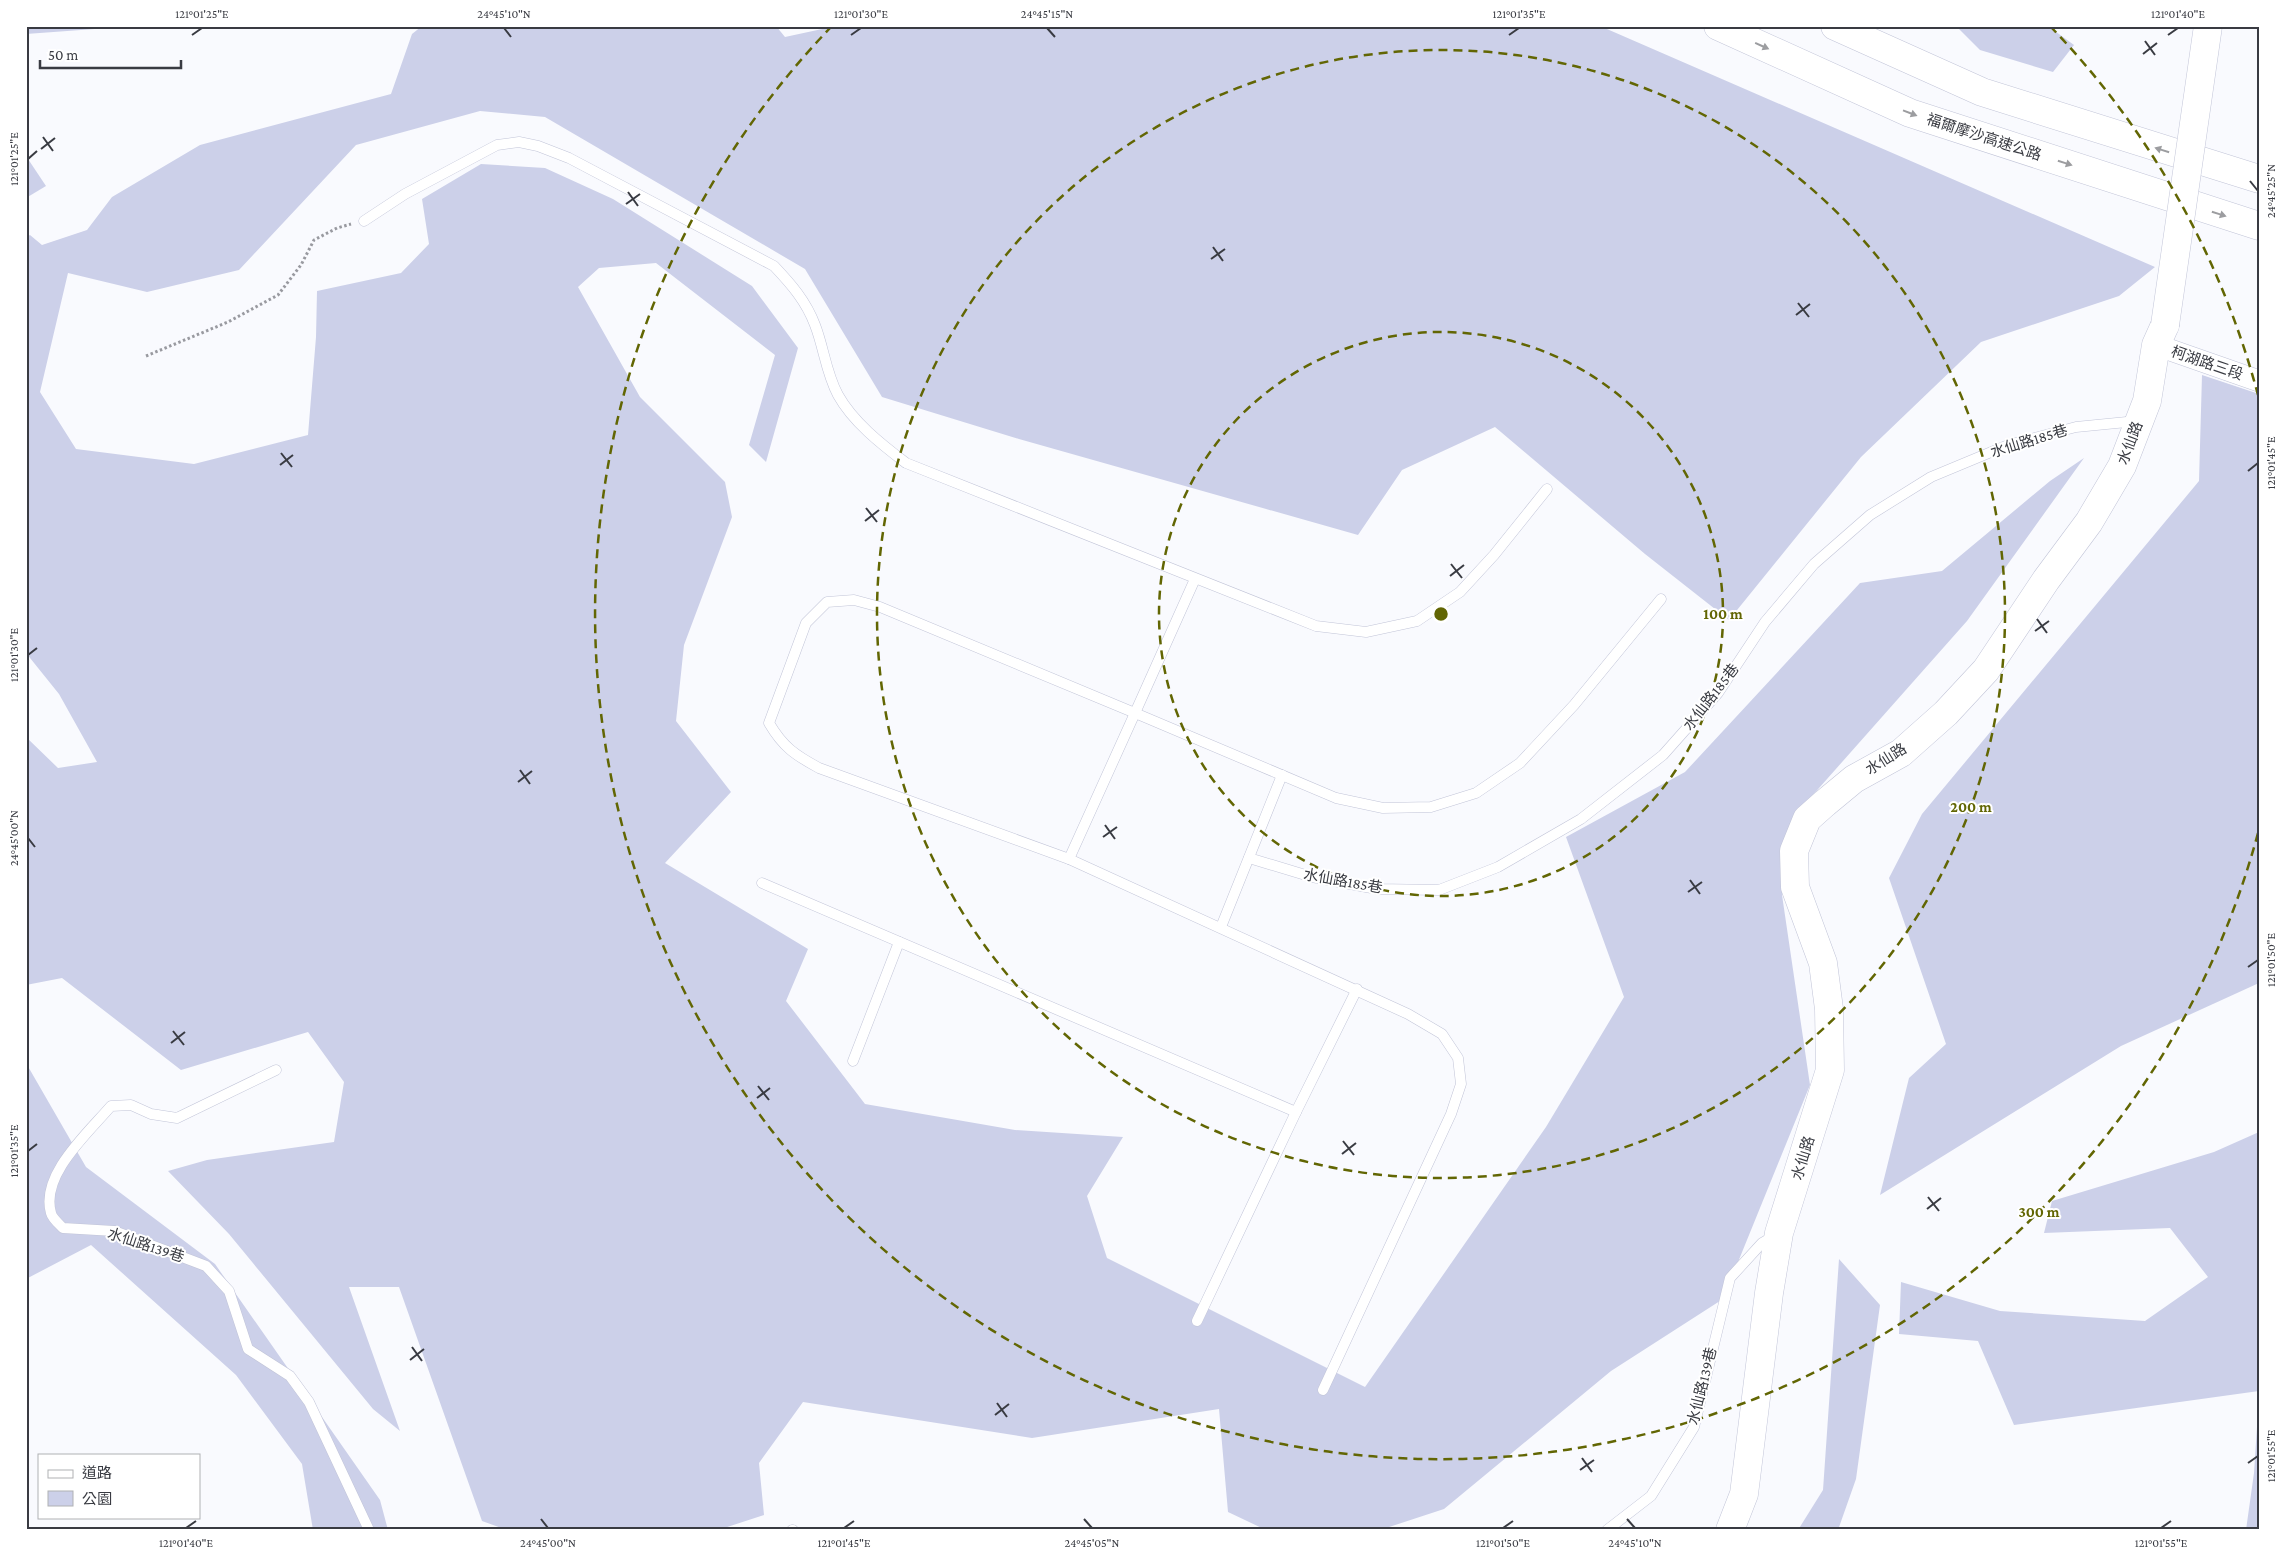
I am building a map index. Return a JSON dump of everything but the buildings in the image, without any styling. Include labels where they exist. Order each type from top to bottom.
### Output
[{"type":"main road","name":"福爾摩沙高速公路","points":[[1718,26],[1910,113],[2259,226]]},
{"type":"main road","points":[[1835,26],[1982,92],[2259,179]]},
{"type":"main road","points":[[1875,26],[1982,92]]},
{"type":"main road","name":"水仙路","points":[[1730,1530],[1744,1494],[1768,1293],[1779,1233],[1830,1070],[1829,1009],[1823,963],[1795,887],[1794,851],[1807,819],[1854,779],[1901,753],[1946,713],[1986,670],[2046,580],[2089,522],[2122,466],[2147,401],[2160,335],[2208,26]]},
{"type":"street","name":"柯湖路三段","points":[[2160,335],[2259,381]]},
{"type":"lane","points":[[364,221],[405,194],[497,145],[519,142],[538,146],[569,158],[774,266],[799,292],[812,317],[826,365],[838,395],[856,419],[885,447],[906,463],[1316,626],[1366,632],[1417,620],[1460,592],[1494,555],[1547,490]]},
{"type":"lane","name":"水仙路185巷","points":[[1250,858],[1312,877],[1378,889],[1439,890],[1498,867],[1581,819],[1663,756],[1718,693],[1765,622],[1814,564],[1870,515],[1931,477],[2008,445],[2076,427],[2139,421]]},
{"type":"lane","points":[[1069,859],[1195,578]]},
{"type":"lane","points":[[1322,1390],[1451,1114],[1461,1084],[1458,1058],[1442,1034],[1408,1014],[1357,989],[1069,859],[819,768],[798,757],[779,740],[769,723],[806,623],[827,602],[854,600],[880,607],[1336,798],[1383,808],[1431,808],[1476,793],[1520,763],[1574,705],[1661,599]]},
{"type":"lane","points":[[1221,927],[1282,775]]},
{"type":"lane","points":[[762,883],[1296,1112]]},
{"type":"lane","points":[[852,1061],[899,942]]},
{"type":"lane","points":[[1197,1321],[1296,1112],[1357,989]]},
{"type":"lane","name":"水仙路139巷","points":[[276,1070],[177,1118],[151,1114],[131,1105],[111,1106],[61,1165],[49,1191],[51,1214],[63,1228],[114,1232],[206,1266],[229,1291],[248,1348],[290,1376],[308,1402],[369,1530]]},
{"type":"lane","name":"水仙路139巷","points":[[1607,1530],[1651,1496],[1694,1427],[1730,1278],[1762,1243],[1779,1233]]},
{"type":"path","points":[[146,356],[228,322],[278,295],[301,265],[314,240],[337,228],[364,221]]},
{"type":"green space","points":[[26,26],[136,26],[26,34]]},
{"type":"green space","points":[[422,26],[776,26],[785,37],[836,26],[1600,26],[2155,267],[2119,296],[1981,342],[1861,457],[1729,620],[1645,554],[1495,427],[1402,470],[1358,535],[1019,439],[882,397],[805,269],[545,117],[480,111],[356,145],[239,270],[147,292],[68,273],[40,392],[76,449],[194,464],[308,435],[316,337],[317,291],[401,273],[429,244],[422,199],[481,164],[545,168],[613,199],[752,286],[798,348],[766,462],[749,445],[775,355],[656,263],[599,268],[578,287],[640,397],[725,482],[732,517],[684,645],[676,721],[731,792],[665,863],[808,949],[786,1001],[865,1104],[1015,1130],[1123,1137],[1087,1196],[1107,1258],[1365,1387],[1546,1127],[1624,997],[1566,837],[1685,772],[1860,583],[1942,571],[2050,481],[2084,458],[1967,621],[1804,805],[1782,895],[1810,1085],[1723,1299],[1611,1371],[1444,1509],[1380,1530],[1266,1530],[1228,1512],[1219,1409],[1032,1438],[803,1402],[759,1463],[764,1515],[718,1530],[507,1530],[482,1521],[399,1287],[349,1287],[400,1431],[373,1409],[229,1234],[168,1171],[207,1160],[334,1142],[344,1082],[308,1032],[181,1070],[62,978],[26,985],[26,737],[58,768],[97,762],[59,694],[26,653],[26,237],[30,235],[42,245],[87,230],[112,197],[200,145],[391,94],[412,34]]},
{"type":"green space","points":[[1956,26],[2048,26],[2074,45],[2053,72],[1980,50]]},
{"type":"green space","points":[[26,156],[46,186],[26,198]]},
{"type":"green space","points":[[2202,375],[2259,394],[2259,983],[2121,1046],[1880,1195],[1909,1078],[1946,1044],[1889,878],[1922,814],[2199,481]]},
{"type":"green space","points":[[26,1063],[86,1167],[215,1264],[380,1500],[388,1530],[313,1530],[302,1464],[236,1375],[91,1245],[26,1279]]},
{"type":"green space","points":[[2259,1132],[2259,1391],[2014,1425],[1978,1341],[1899,1334],[1901,1282],[2000,1311],[2145,1321],[2208,1277],[2170,1228],[2044,1233],[2052,1201],[2214,1152]]},
{"type":"green space","points":[[1839,1259],[1880,1305],[1856,1479],[1838,1530],[1798,1530],[1823,1490]]},
{"type":"green space","points":[[2259,1396],[2259,1530],[2246,1530],[2254,1473]]}]
